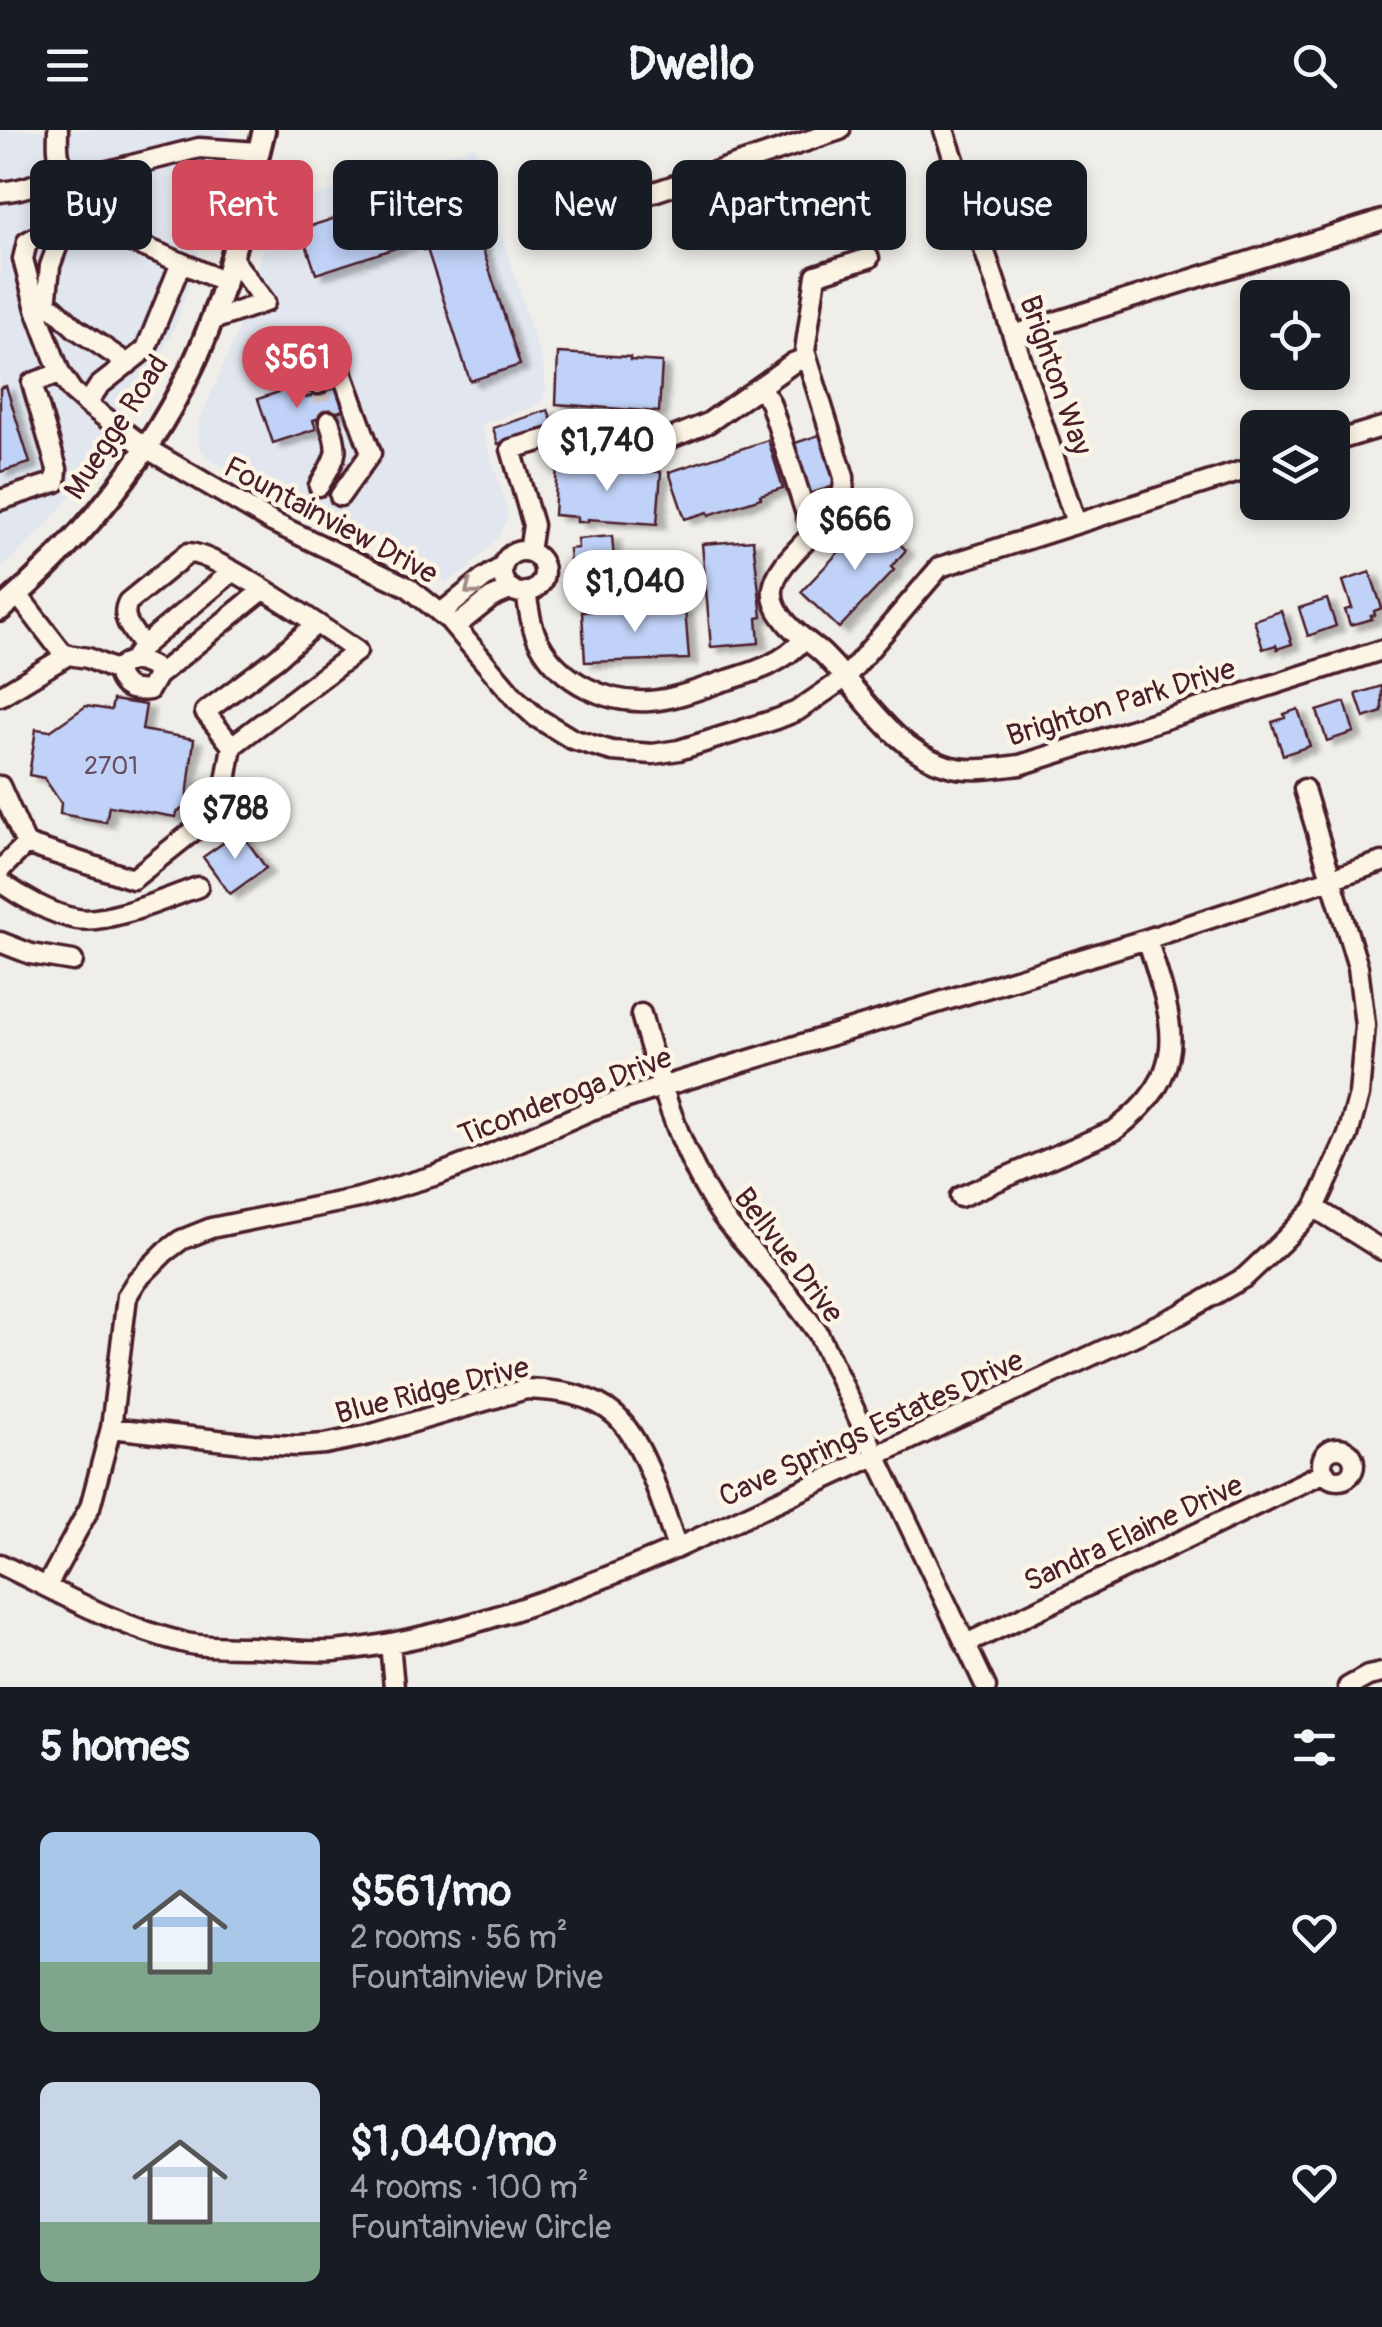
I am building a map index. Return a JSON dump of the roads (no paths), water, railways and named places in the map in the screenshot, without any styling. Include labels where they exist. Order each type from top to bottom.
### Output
[{"type":"main road","name":"Muegge Road","points":[[0,610],[73,543],[122,484],[194,364],[231,258],[264,130]]},
{"type":"street","points":[[58,130],[60,160]]},
{"type":"street","points":[[652,193],[840,130]]},
{"type":"street","name":"Brighton Way","points":[[944,130],[1076,523]]},
{"type":"street","points":[[151,160],[199,148],[258,152]]},
{"type":"street","points":[[0,192],[30,186]]},
{"type":"street","points":[[1014,334],[1382,220]]},
{"type":"street","points":[[0,500],[54,484],[58,476],[29,376],[60,373],[23,259],[30,240]]},
{"type":"street","points":[[41,308],[56,250]]},
{"type":"street","points":[[144,250],[224,281]]},
{"type":"street","points":[[210,322],[264,302],[231,258]]},
{"type":"street","points":[[529,552],[534,525],[511,449],[562,435],[631,441],[672,438],[708,422],[792,362],[806,358],[816,274],[869,258]]},
{"type":"street","points":[[87,404],[99,386],[139,356],[151,340],[181,264]]},
{"type":"street","points":[[41,308],[54,308],[75,328],[128,364]]},
{"type":"street","points":[[336,356],[370,453],[340,496]]},
{"type":"street","name":"Brighton Park Drive","points":[[806,358],[845,487],[843,497],[778,574],[773,588],[778,612],[822,652],[914,750],[944,765],[972,770],[1020,766],[1382,650]]},
{"type":"street","points":[[312,364],[318,384]]},
{"type":"street","name":"Fountainview Drive","points":[[60,373],[72,391],[146,448],[272,522],[408,587],[441,612],[536,718],[572,739],[612,751],[654,754],[679,750],[797,711],[845,678],[940,567],[1240,472]]},
{"type":"street","points":[[760,387],[770,402],[807,517],[816,530]]},
{"type":"street","points":[[319,486],[337,454],[329,421]]},
{"type":"street","points":[[1350,437],[1382,427]]},
{"type":"street","points":[[441,612],[502,567],[510,555],[529,552],[541,561],[543,576],[538,585],[491,598],[455,627]]},
{"type":"street","points":[[0,786],[26,844],[133,879],[216,814],[224,794],[232,746],[358,651],[199,553],[178,559],[128,602],[124,617],[131,659]]},
{"type":"street","points":[[502,567],[503,577],[519,591],[540,645],[552,660],[580,684],[618,699],[663,699],[748,674],[793,652],[804,639]]},
{"type":"street","points":[[233,572],[131,659],[121,683],[127,688],[149,690],[157,676],[263,590]]},
{"type":"street","points":[[18,595],[61,651],[88,658],[131,659],[154,667],[157,676]]},
{"type":"street","points":[[232,746],[205,712],[316,624]]},
{"type":"street","points":[[0,696],[68,655]]},
{"type":"street","name":"Cave Springs Estates Drive","points":[[0,1564],[116,1622],[186,1644],[331,1651],[390,1643],[549,1598],[625,1570],[1205,1302],[1262,1262],[1315,1208],[1348,1136],[1359,1095],[1365,1024],[1358,968],[1304,789]]},
{"type":"street","points":[[0,870],[26,844]]},
{"type":"street","name":"Ticonderoga Drive","points":[[46,1586],[90,1507],[111,1428],[127,1296],[136,1280],[180,1240],[211,1228],[359,1198],[437,1175],[591,1110],[1148,939],[1382,862]]},
{"type":"street","points":[[0,882],[25,900],[77,919],[106,918],[198,887]]},
{"type":"street","points":[[960,1197],[1115,1130],[1154,1095],[1169,1060],[1171,1022],[1148,939]]},
{"type":"street","points":[[0,942],[32,954],[73,961]]},
{"type":"street","name":"Bellvue Drive","points":[[641,1014],[674,1123],[717,1210],[818,1332],[986,1687]]},
{"type":"street","points":[[1315,1208],[1382,1250]]},
{"type":"street","name":"Blue Ridge Drive","points":[[111,1428],[253,1444],[312,1445],[368,1435],[526,1389],[584,1397],[614,1414],[636,1442],[677,1548]]},
{"type":"street","name":"Sandra Elaine Drive","points":[[966,1644],[1325,1472]]},
{"type":"street","points":[[390,1643],[394,1687]]},
{"type":"street","points":[[1348,1687],[1382,1673]]},
{"type":"tunnel","points":[[318,384],[329,421]]}]
